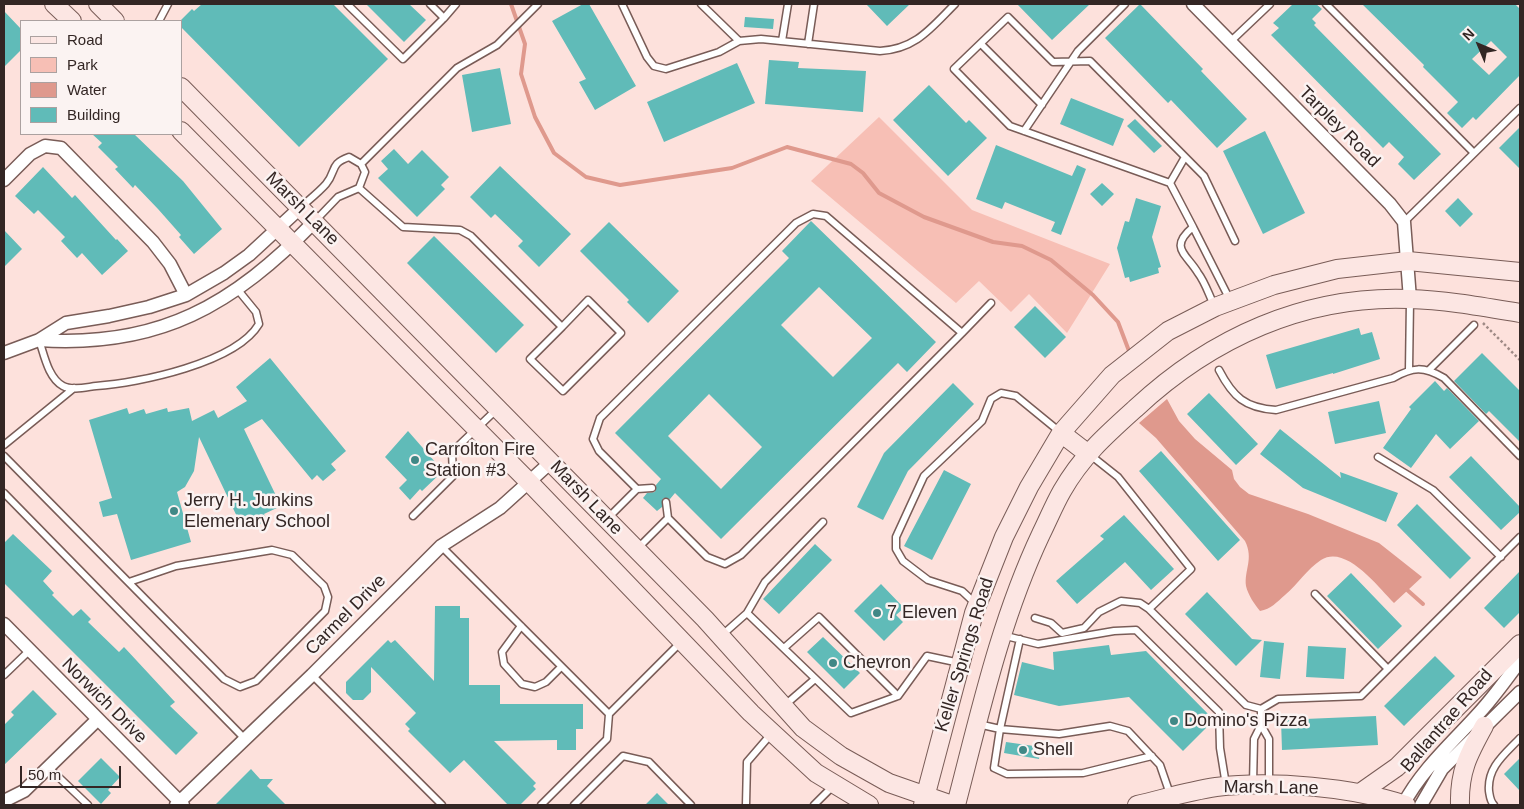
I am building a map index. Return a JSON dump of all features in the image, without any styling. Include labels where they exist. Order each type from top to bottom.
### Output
[{"type":"main road","points":[[54,4],[71,20]]},
{"type":"main road","points":[[98,4],[114,20]]},
{"type":"main road","name":"Marsh Lane","points":[[182,88],[551,462],[720,637],[803,728],[840,756],[889,783],[924,800],[954,805]]},
{"type":"main road","name":"Marsh Lane","points":[[182,132],[294,243],[475,430],[530,483],[772,733],[816,773],[834,786],[868,805]]},
{"type":"main road","name":"Keller Springs Road","points":[[924,800],[977,605],[1004,537],[1028,487],[1061,433],[1112,376],[1168,332],[1222,304],[1274,285],[1337,270],[1408,261],[1520,272]]},
{"type":"main road","name":"Keller Springs Road","points":[[954,805],[1001,634],[1015,594],[1061,492],[1087,453],[1159,386],[1230,338],[1282,316],[1323,307],[1376,299],[1410,299],[1520,313]]},
{"type":"main road","points":[[1061,433],[1087,453]]},
{"type":"main road","points":[[1360,793],[1397,766],[1520,644]]},
{"type":"main road","points":[[1460,805],[1460,787],[1466,759],[1484,726]]},
{"type":"main road","name":"Marsh Lane","points":[[1137,805],[1226,787],[1261,785],[1360,793],[1404,805]]},
{"type":"street","name":"Tarpley Road","points":[[1193,4],[1390,204],[1404,222]]},
{"type":"street","points":[[4,180],[30,154],[45,146],[61,148],[153,242],[170,264],[186,295]]},
{"type":"street","points":[[4,353],[39,340],[66,323],[149,307],[186,295],[224,273],[279,228],[301,207]]},
{"type":"street","points":[[39,340],[67,342],[119,337],[186,318],[238,290],[262,272],[315,221]]},
{"type":"street","points":[[1404,222],[1410,299]]},
{"type":"street","name":"Carmel Drive","points":[[180,804],[441,546],[500,508],[530,483],[551,462]]},
{"type":"street","name":"Norwich Drive","points":[[4,624],[180,804]]},
{"type":"street","name":"Ballantrae Road","points":[[1404,805],[1410,791],[1434,760],[1480,712],[1520,661]]},
{"type":"street","name":"Ballantrae Road","points":[[1421,805],[1442,769],[1520,692]]},
{"type":"street","points":[[4,801],[24,791],[98,719]]},
{"type":"lane","points":[[160,20],[168,4]]},
{"type":"lane","points":[[348,4],[403,59],[456,4]]},
{"type":"lane","points":[[430,4],[444,18]]},
{"type":"lane","points":[[622,4],[647,57],[654,66],[666,69],[719,52],[739,42],[761,39],[880,51],[897,50],[916,42],[955,4]]},
{"type":"lane","points":[[701,4],[739,42]]},
{"type":"lane","points":[[782,41],[788,4]]},
{"type":"lane","points":[[808,44],[814,4]]},
{"type":"lane","points":[[1024,131],[1078,51],[1124,4]]},
{"type":"lane","points":[[1230,42],[1270,4]]},
{"type":"lane","points":[[1326,4],[1474,153]]},
{"type":"lane","points":[[361,164],[457,68],[497,46],[536,6]]},
{"type":"lane","points":[[1222,304],[1193,227],[1170,183],[1010,126],[954,69],[1008,17],[1053,62],[1090,62],[1204,176],[1234,241]]},
{"type":"lane","points":[[981,44],[1042,105]]},
{"type":"lane","points":[[1404,222],[1520,108]]},
{"type":"lane","points":[[301,207],[328,182],[332,169],[339,160],[349,157],[361,164],[365,172],[360,188]]},
{"type":"lane","points":[[1170,183],[1185,157]]},
{"type":"lane","points":[[315,221],[338,197],[360,188]]},
{"type":"lane","points":[[360,188],[403,226],[460,230],[471,236],[562,327]]},
{"type":"lane","points":[[637,489],[599,451],[593,439],[600,418],[796,223],[812,214],[826,216],[962,333]]},
{"type":"lane","points":[[1193,227],[1185,234],[1180,246],[1182,255],[1222,304]]},
{"type":"lane","points":[[39,340],[56,381],[64,387],[74,388],[118,384],[152,379],[210,359],[252,335],[259,324],[256,312],[238,290]]},
{"type":"lane","points":[[1409,370],[1410,299]]},
{"type":"lane","points":[[588,300],[621,333],[563,391],[530,359],[562,327],[588,300]]},
{"type":"lane","points":[[666,502],[668,518],[708,557],[725,564],[741,555],[992,303]]},
{"type":"lane","points":[[1429,370],[1474,325]]},
{"type":"lane","points":[[1219,370],[1229,389],[1238,398],[1257,409],[1276,410],[1393,378],[1409,370],[1429,370],[1444,378],[1520,456]]},
{"type":"lane","points":[[4,445],[74,388]]},
{"type":"lane","points":[[977,605],[962,591],[928,580],[903,561],[896,549],[896,537],[924,476],[982,421],[991,399],[1002,393],[1016,396],[1061,433]]},
{"type":"lane","points":[[413,516],[453,476],[452,452],[498,408]]},
{"type":"lane","points":[[1087,453],[1118,477],[1191,569],[1150,609]]},
{"type":"lane","points":[[4,456],[128,582],[224,679],[240,687],[256,681],[325,611],[328,597],[324,586],[292,554],[272,550],[176,566],[128,582]]},
{"type":"lane","points":[[1378,457],[1433,490],[1501,557]]},
{"type":"lane","points":[[607,520],[637,489],[652,488]]},
{"type":"lane","points":[[4,493],[245,739]]},
{"type":"lane","points":[[636,550],[668,518]]},
{"type":"lane","points":[[720,637],[747,613],[764,582],[823,522]]},
{"type":"lane","points":[[1035,618],[1051,623],[1062,633],[1084,628],[1099,612],[1121,601],[1140,602],[1150,609],[1246,705],[1261,709],[1278,700],[1361,696],[1520,537]]},
{"type":"lane","points":[[441,546],[609,714]]},
{"type":"lane","points":[[1315,594],[1388,669]]},
{"type":"lane","points":[[747,613],[851,713],[898,696],[927,656],[960,663]]},
{"type":"lane","points":[[784,648],[819,617],[898,696]]},
{"type":"lane","points":[[521,626],[502,652],[504,664],[522,684],[535,687],[546,682],[561,667]]},
{"type":"lane","points":[[1001,634],[1038,644],[1114,631],[1136,630],[1219,712],[1220,748],[1226,787]]},
{"type":"lane","points":[[1020,639],[1000,729],[994,768],[1007,774],[1082,773],[1152,756]]},
{"type":"lane","points":[[541,805],[607,739],[609,714],[682,642]]},
{"type":"lane","points":[[4,675],[30,650]]},
{"type":"lane","points":[[312,675],[442,805]]},
{"type":"lane","points":[[783,707],[816,679]]},
{"type":"lane","points":[[1261,709],[1261,725],[1254,739],[1261,785]]},
{"type":"lane","points":[[977,724],[1000,729],[1059,734],[1110,726],[1128,731],[1160,765],[1162,801]]},
{"type":"lane","points":[[1261,725],[1269,739],[1261,785]]},
{"type":"lane","points":[[746,805],[747,762],[772,733]]},
{"type":"lane","points":[[1494,805],[1491,801],[1488,782],[1495,764],[1520,738]]},
{"type":"lane","points":[[574,805],[623,756],[649,762],[691,805]]},
{"type":"lane","points":[[48,767],[88,805]]},
{"type":"lane","points":[[814,805],[834,786]]},
{"type":"path","points":[[1467,305],[1520,360]]},
{"type":"green space","points":[[879,117],[972,210],[1110,264],[1067,333],[1029,294],[1011,312],[979,281],[956,303],[811,181]]},
{"type":"water","points":[[1167,399],[1179,421],[1195,439],[1232,470],[1234,479],[1249,494],[1308,514],[1379,543],[1422,577],[1394,603],[1370,578],[1351,562],[1331,557],[1321,560],[1316,564],[1274,605],[1260,611],[1246,586],[1249,553],[1245,541],[1156,438],[1139,423]]},
{"type":"building","points":[[202,4],[333,4],[388,59],[299,147],[182,28],[181,20],[192,9],[194,11]]},
{"type":"building","points":[[366,4],[409,4],[426,20],[404,42]]},
{"type":"building","points":[[583,4],[589,4],[636,86],[595,110],[579,82],[586,79],[552,21]]},
{"type":"building","points":[[866,4],[910,4],[887,26]]},
{"type":"building","points":[[1017,4],[1090,4],[1052,40]]},
{"type":"building","points":[[1140,4],[1203,69],[1201,71],[1247,119],[1217,148],[1171,100],[1168,103],[1105,38]]},
{"type":"building","points":[[1293,4],[1316,4],[1322,9],[1312,19],[1316,23],[1314,25],[1441,154],[1414,180],[1398,164],[1404,157],[1389,142],[1383,148],[1271,35],[1279,28],[1273,23]]},
{"type":"building","points":[[1362,4],[1515,4],[1520,9],[1520,75],[1476,120],[1473,117],[1462,128],[1447,113],[1458,102],[1423,67],[1424,65]],"holes":[[[1491,41],[1507,57],[1489,75],[1472,59]]]},
{"type":"building","points":[[4,11],[20,28],[20,51],[4,67]]},
{"type":"building","points":[[745,17],[774,19],[773,29],[744,27]]},
{"type":"building","points":[[769,60],[799,62],[798,68],[866,71],[863,112],[765,104]]},
{"type":"building","points":[[737,63],[755,103],[664,142],[647,102]]},
{"type":"building","points":[[500,68],[511,124],[472,132],[462,75]]},
{"type":"building","points":[[929,85],[966,123],[969,120],[987,138],[948,176],[893,120]]},
{"type":"building","points":[[1071,98],[1124,119],[1113,146],[1060,124]]},
{"type":"building","points":[[1135,119],[1162,146],[1154,153],[1127,126]]},
{"type":"building","points":[[1520,127],[1520,169],[1499,148]]},
{"type":"building","points":[[1265,131],[1305,213],[1263,234],[1223,151]]},
{"type":"building","points":[[93,135],[135,135],[183,181],[222,229],[194,254],[179,237],[181,235],[158,209],[135,185],[133,188],[115,169],[118,167],[98,147],[102,143]]},
{"type":"building","points":[[996,145],[1072,176],[1077,165],[1086,169],[1061,235],[1051,231],[1055,222],[1005,202],[1002,209],[976,199]]},
{"type":"building","points":[[394,149],[408,164],[422,150],[449,177],[441,185],[445,189],[417,217],[378,178],[388,169],[381,161]]},
{"type":"building","points":[[500,166],[571,234],[539,267],[518,246],[523,241],[495,214],[491,218],[470,197]]},
{"type":"building","points":[[43,167],[72,198],[75,195],[128,251],[102,275],[82,253],[77,258],[61,241],[65,237],[38,210],[34,214],[15,196]]},
{"type":"building","points":[[1102,183],[1114,194],[1102,206],[1090,194]]},
{"type":"building","points":[[1136,198],[1161,206],[1152,237],[1161,267],[1158,268],[1159,273],[1130,282],[1129,277],[1125,278],[1117,248],[1125,221],[1129,222]]},
{"type":"building","points":[[1458,198],[1473,214],[1460,227],[1445,211]]},
{"type":"building","points":[[811,221],[936,342],[907,372],[898,363],[721,539],[675,493],[670,499],[663,498],[662,507],[657,511],[643,498],[647,493],[655,492],[656,485],[661,479],[615,433],[789,258],[782,251]],"holes":[[[819,287],[872,338],[833,377],[781,325]],[[709,394],[762,447],[721,489],[668,436]]]},
{"type":"building","points":[[609,222],[679,291],[648,323],[627,302],[629,300],[580,251]]},
{"type":"building","points":[[4,230],[22,249],[4,267]]},
{"type":"building","points":[[434,236],[524,325],[496,353],[407,263]]},
{"type":"building","points":[[1035,306],[1066,337],[1045,358],[1014,327]]},
{"type":"building","points":[[1359,328],[1361,335],[1372,332],[1380,359],[1276,389],[1266,355]]},
{"type":"building","points":[[1482,353],[1520,391],[1520,442],[1489,411],[1486,414],[1454,381]]},
{"type":"building","points":[[270,358],[346,451],[331,464],[336,470],[323,481],[317,475],[312,480],[262,419],[244,429],[281,506],[264,514],[267,521],[252,528],[249,521],[241,525],[199,437],[194,471],[185,487],[177,492],[191,542],[131,560],[117,514],[103,517],[99,502],[112,498],[89,420],[127,408],[129,414],[144,409],[146,414],[167,408],[168,412],[189,408],[192,421],[214,410],[218,418],[247,401],[236,387]]},
{"type":"building","points":[[1435,381],[1444,391],[1447,388],[1479,421],[1450,449],[1436,434],[1411,468],[1383,448],[1411,409],[1409,407]]},
{"type":"building","points":[[953,383],[974,404],[908,471],[883,520],[857,507],[884,453]]},
{"type":"building","points":[[1209,393],[1258,444],[1236,465],[1187,414]]},
{"type":"building","points":[[1379,401],[1386,433],[1335,444],[1328,412]]},
{"type":"building","points":[[1280,429],[1341,478],[1340,472],[1398,493],[1386,522],[1303,488],[1260,454]]},
{"type":"building","points":[[408,431],[443,471],[422,491],[420,489],[410,500],[399,488],[407,480],[385,457]]},
{"type":"building","points":[[1161,451],[1240,540],[1218,561],[1139,471]]},
{"type":"building","points":[[1471,456],[1520,507],[1520,512],[1501,530],[1449,477]]},
{"type":"building","points":[[944,470],[971,484],[932,560],[904,546]]},
{"type":"building","points":[[1417,504],[1471,558],[1450,579],[1397,525]]},
{"type":"building","points":[[1124,515],[1174,569],[1151,590],[1125,562],[1077,604],[1056,581],[1104,539],[1100,536]]},
{"type":"building","points":[[13,534],[52,571],[43,581],[54,593],[52,595],[73,616],[81,609],[91,619],[88,622],[119,652],[124,647],[175,702],[170,706],[198,733],[176,755],[4,583],[4,543]]},
{"type":"building","points":[[815,544],[832,560],[779,614],[763,599]]},
{"type":"building","points":[[1520,571],[1520,612],[1504,628],[1484,608]]},
{"type":"building","points":[[1351,573],[1402,626],[1378,649],[1327,596]]},
{"type":"building","name":"7 Eleven","points":[[881,584],[904,608],[896,615],[903,622],[884,641],[854,611]]},
{"type":"building","points":[[1207,592],[1252,639],[1262,640],[1236,666],[1185,614]]},
{"type":"building","points":[[435,606],[460,606],[460,618],[469,618],[469,685],[500,685],[500,704],[583,704],[583,729],[576,729],[576,750],[557,750],[557,740],[494,741],[536,783],[533,786],[536,789],[520,805],[508,805],[464,760],[450,773],[408,731],[410,729],[405,724],[416,713],[371,667],[371,692],[363,700],[353,700],[346,693],[346,682],[388,640],[391,643],[395,640],[434,681]]},
{"type":"building","name":"Chevron","points":[[823,637],[860,673],[844,689],[807,652]]},
{"type":"building","points":[[1264,641],[1284,643],[1280,679],[1260,677]]},
{"type":"building","points":[[1109,645],[1111,655],[1146,651],[1214,720],[1183,751],[1129,697],[1059,706],[1014,695],[1022,662],[1054,670],[1053,652]]},
{"type":"building","points":[[1308,646],[1346,648],[1344,679],[1306,677]]},
{"type":"building","points":[[1435,656],[1455,676],[1404,726],[1384,706]]},
{"type":"building","points":[[33,690],[57,714],[4,765],[4,725],[14,715],[11,712]]},
{"type":"building","points":[[1376,716],[1378,745],[1282,750],[1281,720]]},
{"type":"building","name":"Shell","points":[[1006,742],[1041,747],[1039,759],[1004,753]]},
{"type":"building","points":[[101,758],[120,777],[108,790],[111,793],[101,804],[78,781]]},
{"type":"building","points":[[1520,758],[1520,791],[1504,774]]},
{"type":"building","points":[[251,769],[260,779],[273,779],[267,786],[286,805],[215,805]]},
{"type":"building","points":[[657,793],[669,805],[645,805]]},
{"type":"waterway","points":[[511,4],[525,44],[521,74],[535,117],[554,153],[586,177],[620,185],[732,168],[787,147],[851,164],[863,173],[879,193],[924,217],[993,242],[1022,246],[1051,260],[1093,295],[1118,322],[1129,351]]},
{"type":"waterway","points":[[1405,588],[1423,604]]},
{"type":"place","name":"Carrolton Fire Station #3","points":[[415,460]]},
{"type":"place","name":"Jerry H. Junkins Elemenary School","points":[[174,511]]},
{"type":"place","name":"7 Eleven","points":[[877,613]]},
{"type":"place","name":"Chevron","points":[[833,663]]},
{"type":"place","name":"Domino's Pizza","points":[[1174,721]]},
{"type":"place","name":"Shell","points":[[1023,750]]}]
